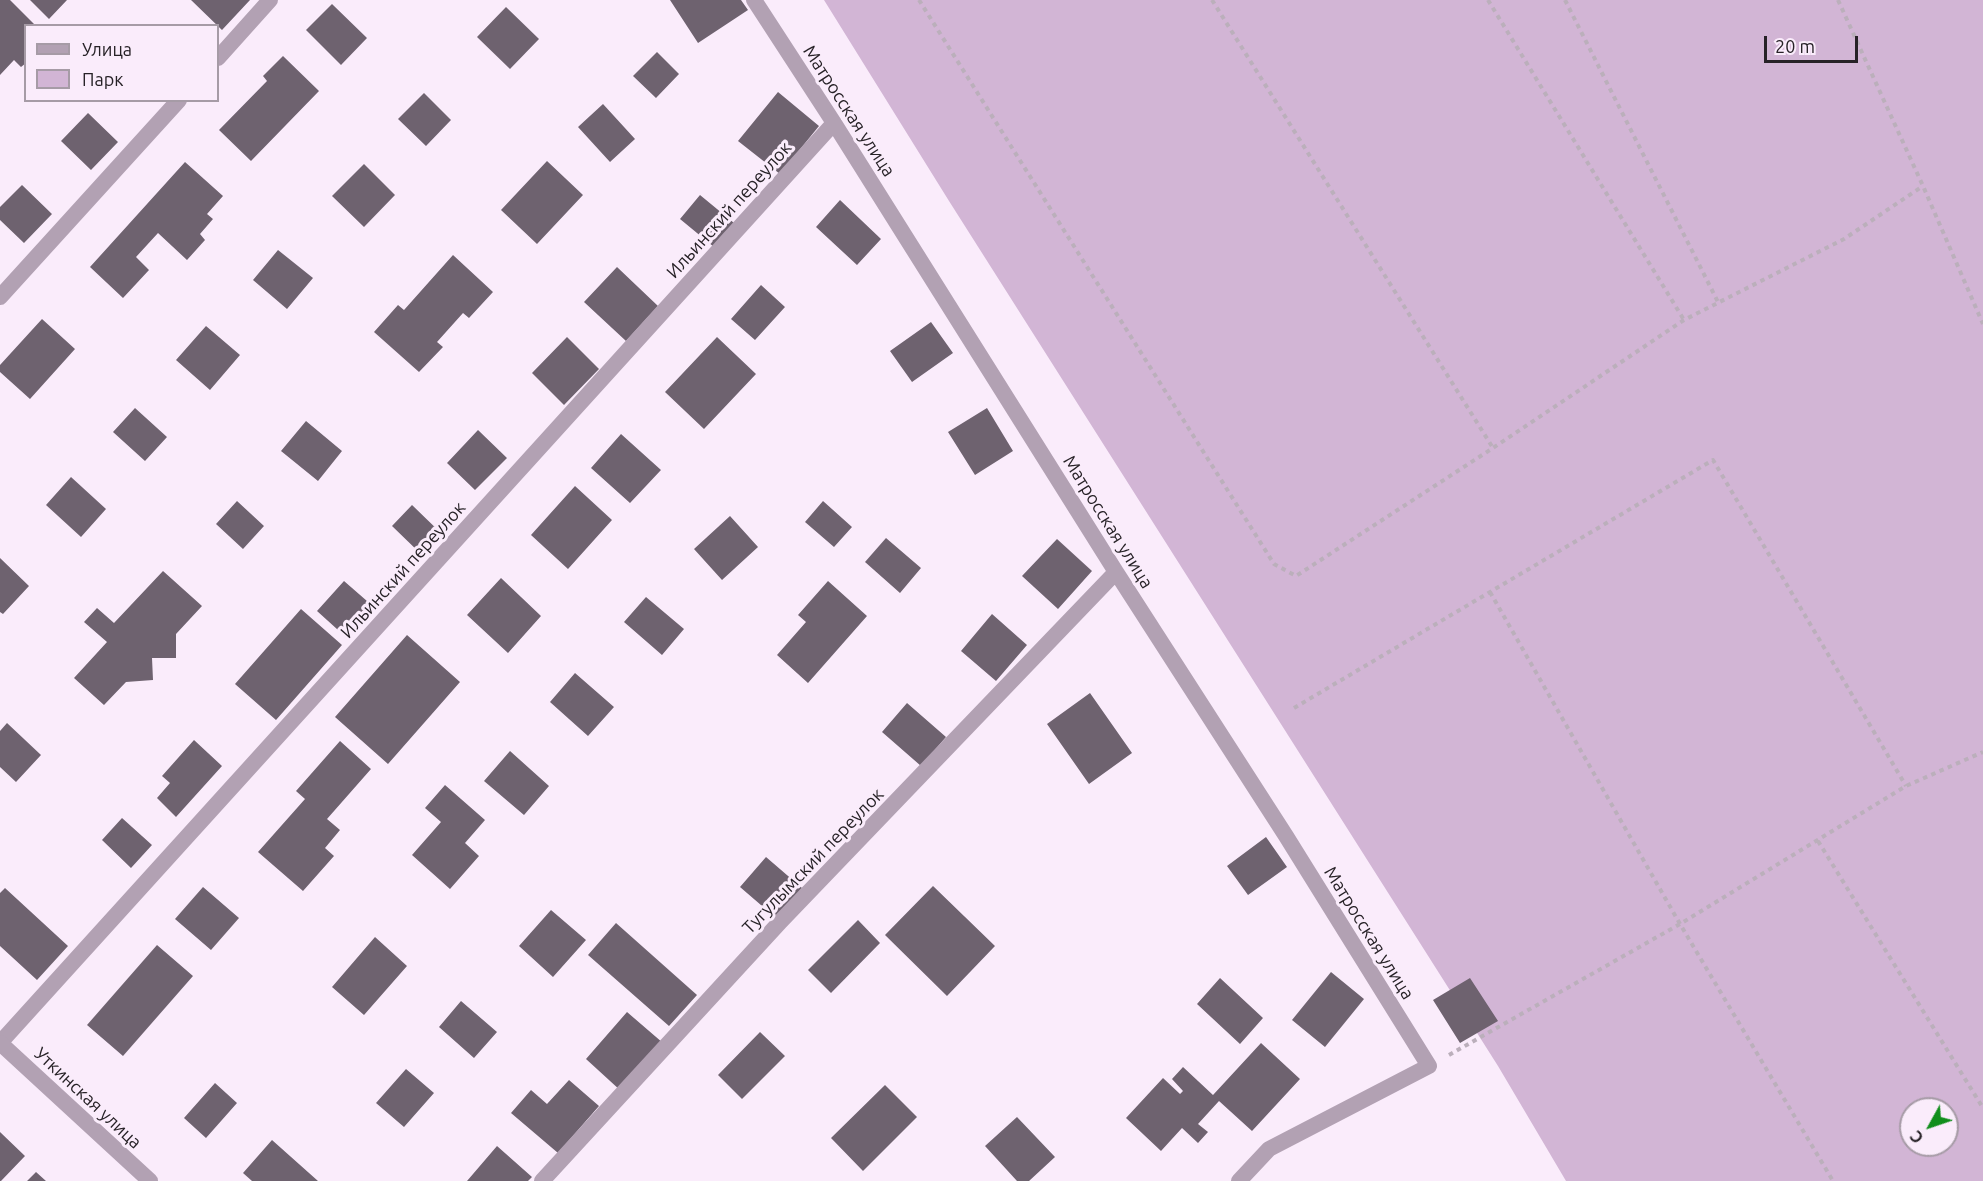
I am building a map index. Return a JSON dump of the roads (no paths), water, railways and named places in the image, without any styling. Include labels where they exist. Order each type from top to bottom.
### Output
[{"type":"street","points":[[219,57],[270,0]]},
{"type":"street","name":"Матросская улица","points":[[754,0],[1286,836],[1429,1066],[1269,1149],[1239,1181]]},
{"type":"street","points":[[0,297],[176,102]]},
{"type":"street","name":"Ильинский переулок","points":[[0,1043],[834,123]]},
{"type":"street","name":"Тугулымский переулок","points":[[542,1181],[780,922],[1116,572]]},
{"type":"street","name":"Уткинская улица","points":[[0,1043],[150,1181]]}]
